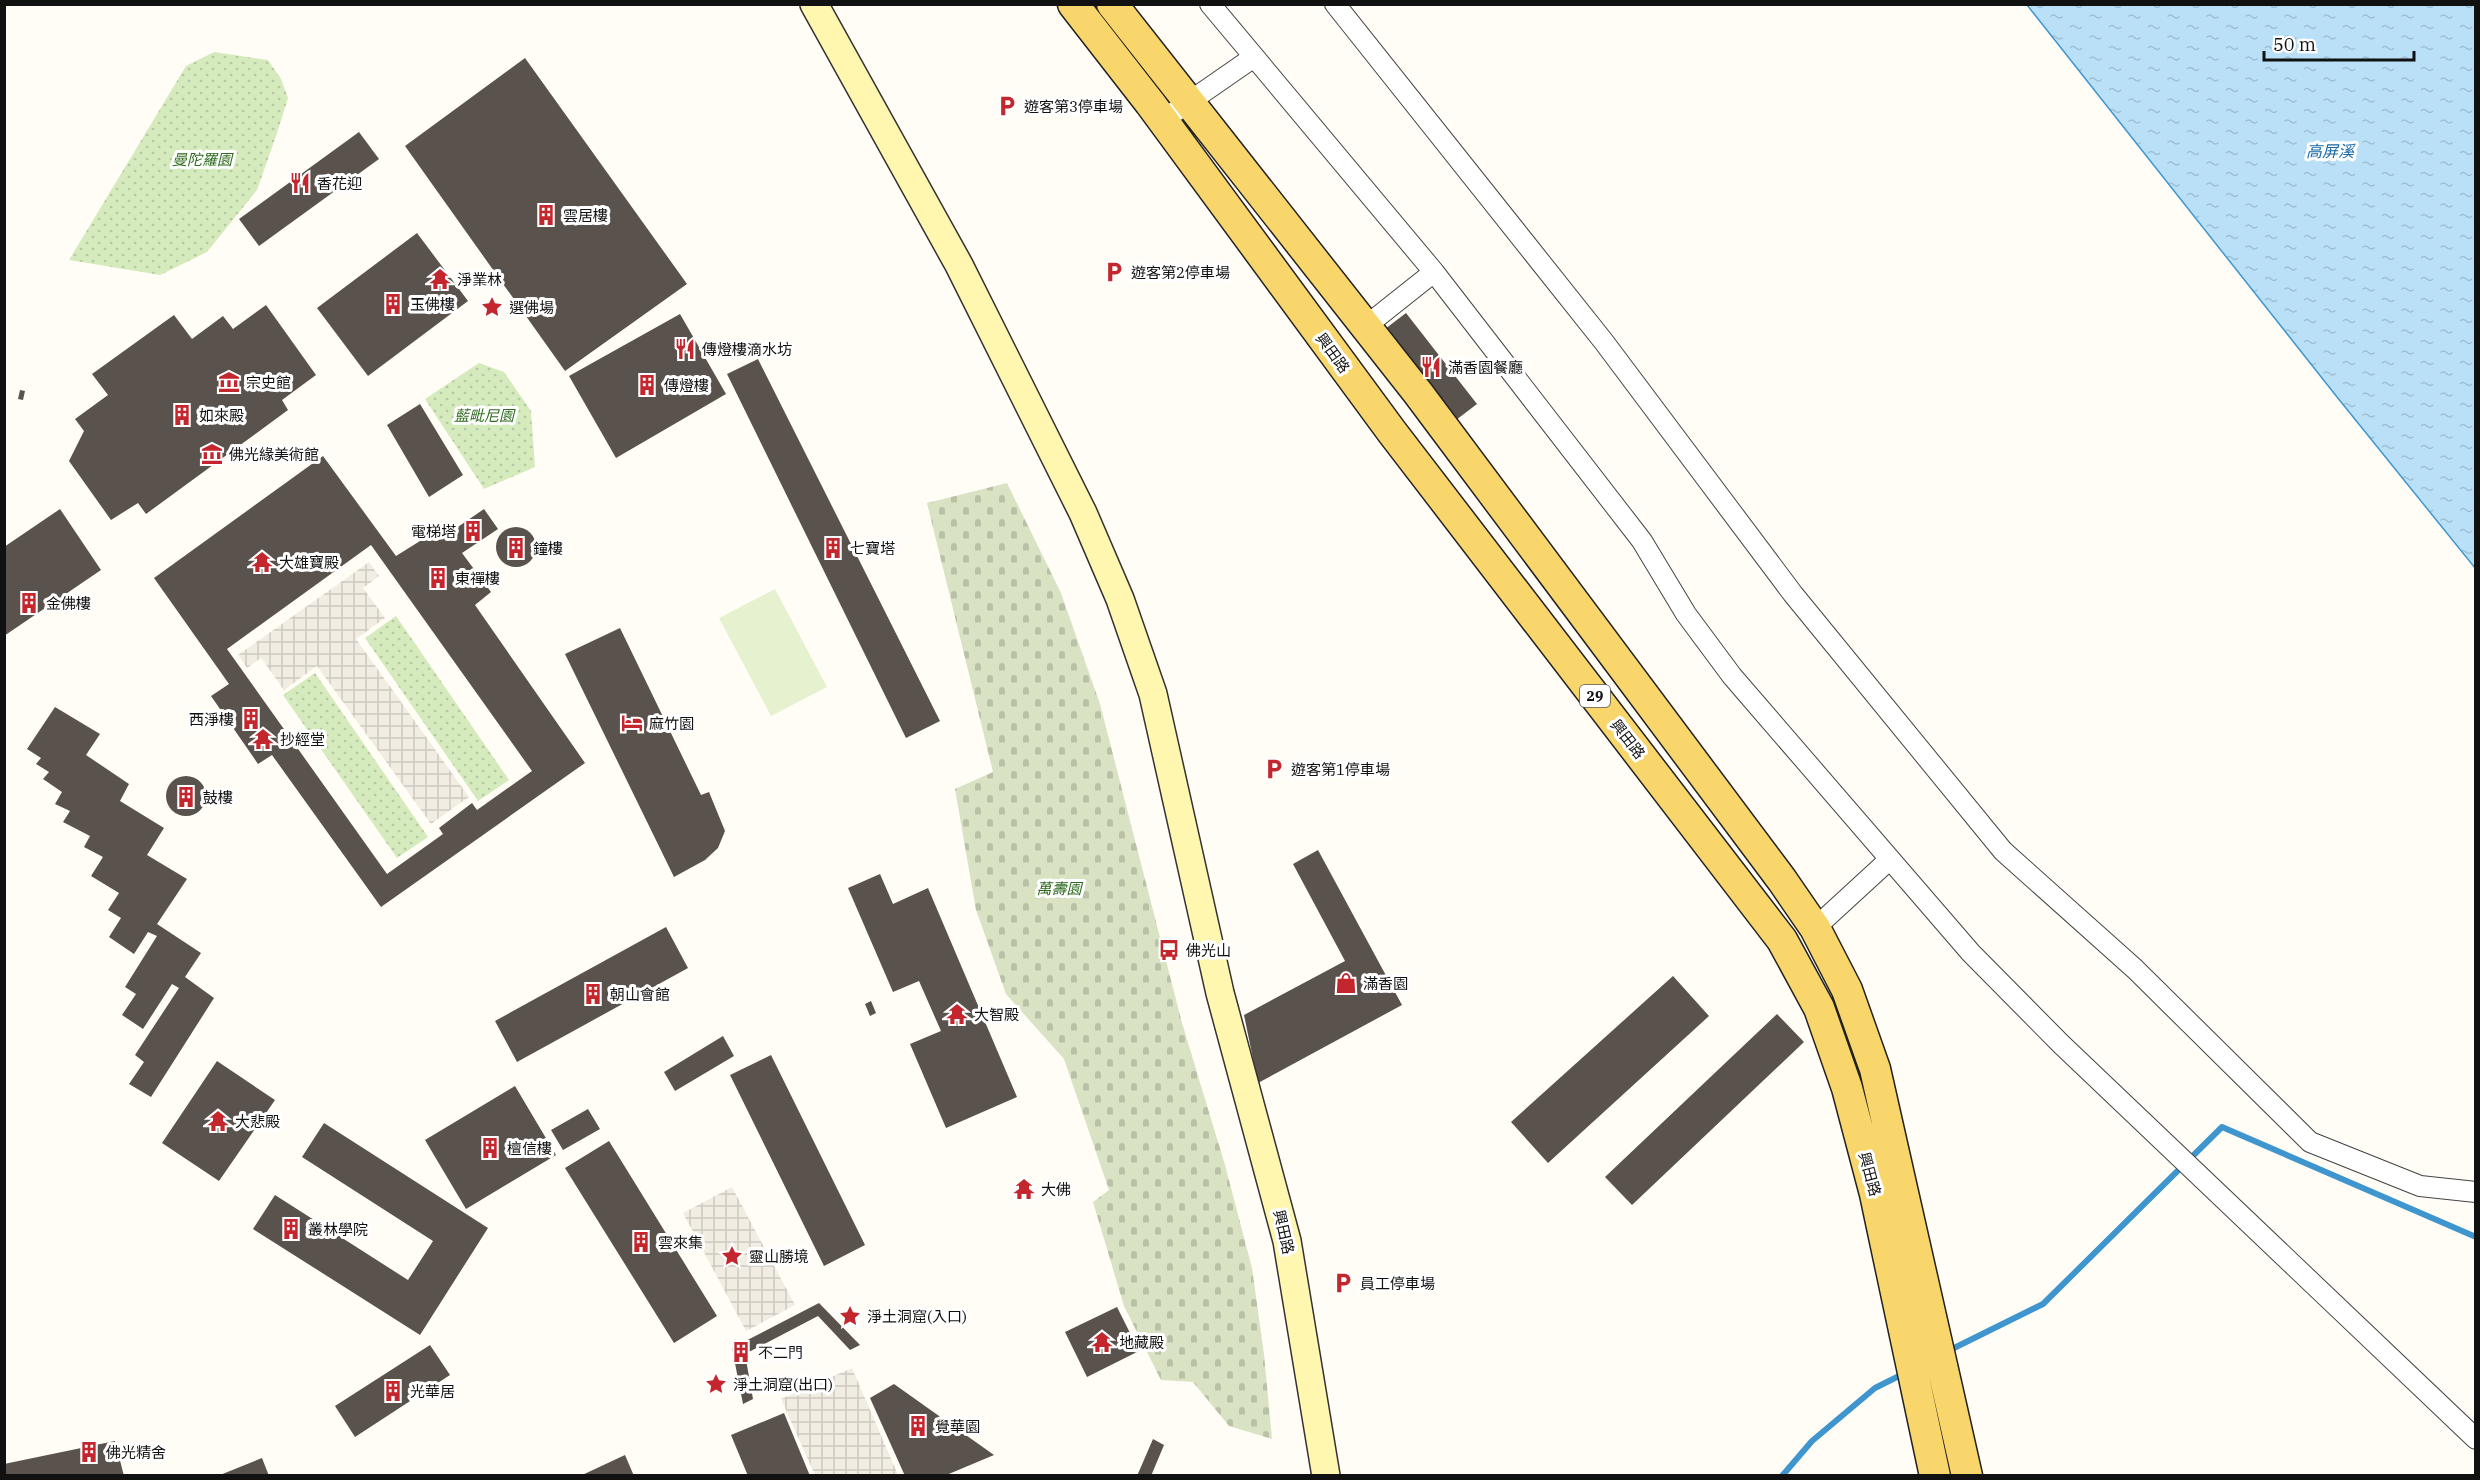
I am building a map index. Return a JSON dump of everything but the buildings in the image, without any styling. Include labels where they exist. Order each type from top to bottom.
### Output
[{"type":"main road","name":"興田路","points":[[1073,4],[1163,120],[1496,568],[1782,940],[1819,1008],[1847,1088],[1875,1194],[1935,1476]]},
{"type":"main road","name":"興田路","points":[[1112,4],[1366,326],[1530,542],[1782,880],[1815,928],[1847,990],[1875,1069],[1967,1476]]},
{"type":"main road","points":[[1308,318],[1338,291]]},
{"type":"main road","points":[[1496,568],[1530,542]]},
{"type":"street","name":"興田路","points":[[814,4],[959,265],[1083,513],[1120,599],[1153,694],[1220,993],[1287,1241],[1326,1476]]},
{"type":"street","points":[[1210,4],[1434,272],[1642,541],[1686,614],[1732,676],[1889,860],[1971,953],[2061,1044],[2475,1439]]},
{"type":"street","points":[[1335,4],[1604,342],[1792,594],[2003,851],[2135,969],[2310,1142],[2420,1186],[2475,1192]]},
{"type":"street","points":[[1163,120],[1254,57]]},
{"type":"street","points":[[1366,326],[1434,272]]},
{"type":"street","points":[[1815,928],[1889,860]]},
{"type":"green space","name":"曼陀羅園","points":[[214,52],[268,60],[281,79],[288,98],[257,190],[207,252],[160,275],[69,260],[186,66]]},
{"type":"green space","name":"藍毗尼園","points":[[479,363],[504,372],[531,411],[535,467],[484,489],[425,399]]},
{"type":"green space","name":"萬壽園","points":[[1007,483],[1061,593],[1100,704],[1182,1023],[1225,1165],[1252,1268],[1264,1354],[1272,1439],[1229,1426],[1193,1382],[1161,1380],[1124,1306],[1093,1202],[1109,1190],[1064,1059],[1006,994],[976,910],[955,789],[993,772],[927,503]]},
{"type":"green space","points":[[775,589],[827,687],[771,716],[719,618]]},
{"type":"green space","points":[[396,616],[509,780],[478,801],[365,638]]},
{"type":"green space","points":[[315,673],[428,837],[397,858],[283,695]]},
{"type":"shaded area","points":[[369,562],[379,576],[363,588],[385,618],[356,639],[469,797],[431,824],[317,666],[284,690],[261,658],[247,668],[238,655]]},
{"type":"shaded area","points":[[732,1187],[795,1305],[746,1331],[683,1213]]},
{"type":"shaded area","points":[[852,1368],[898,1475],[815,1475],[781,1399]]},
{"type":"water","name":"高屏溪","points":[[2027,5],[2475,5],[2475,568],[2337,397]]},
{"type":"waterway","points":[[1946,1352],[2043,1304],[2222,1127],[2476,1237]]},
{"type":"waterway","points":[[1782,1476],[1812,1441],[1875,1388],[1905,1373]]},
{"type":"place","name":"遊客第3停車場","points":[[1007,106]]},
{"type":"place","name":"香花迎","points":[[300,183]]},
{"type":"place","name":"雲居樓","points":[[546,215]]},
{"type":"place","name":"遊客第2停車場","points":[[1114,272]]},
{"type":"place","name":"淨業林","points":[[440,279]]},
{"type":"place","name":"玉佛樓","points":[[393,304]]},
{"type":"place","name":"選佛場","points":[[492,307]]},
{"type":"place","name":"傳燈樓滴水坊","points":[[685,349]]},
{"type":"place","name":"滿香園餐廳","points":[[1431,367]]},
{"type":"place","name":"宗史館","points":[[229,382]]},
{"type":"place","name":"傳燈樓","points":[[647,385]]},
{"type":"place","name":"如來殿","points":[[182,415]]},
{"type":"place","name":"佛光緣美術館","points":[[212,454]]},
{"type":"place","name":"電梯塔","points":[[473,531]]},
{"type":"place","name":"鐘樓","points":[[516,548]]},
{"type":"place","name":"七寶塔","points":[[833,548]]},
{"type":"place","name":"大雄寶殿","points":[[262,562]]},
{"type":"place","name":"東禪樓","points":[[438,578]]},
{"type":"place","name":"金佛樓","points":[[29,603]]},
{"type":"place","name":"西淨樓","points":[[251,719]]},
{"type":"place","name":"麻竹園","points":[[632,723]]},
{"type":"place","name":"抄經堂","points":[[263,739]]},
{"type":"place","name":"遊客第1停車場","points":[[1274,769]]},
{"type":"place","name":"鼓樓","points":[[186,797]]},
{"type":"place","name":"佛光山","points":[[1169,950]]},
{"type":"place","name":"滿香園","points":[[1346,983]]},
{"type":"place","name":"朝山會館","points":[[593,994]]},
{"type":"place","name":"大智殿","points":[[957,1014]]},
{"type":"place","name":"大悲殿","points":[[218,1121]]},
{"type":"place","name":"檀信樓","points":[[490,1148]]},
{"type":"place","name":"大佛","points":[[1024,1189]]},
{"type":"place","name":"叢林學院","points":[[291,1229]]},
{"type":"place","name":"雲來集","points":[[641,1242]]},
{"type":"place","name":"靈山勝境","points":[[732,1256]]},
{"type":"place","name":"員工停車場","points":[[1343,1283]]},
{"type":"place","name":"淨土洞窟(入口)","points":[[850,1316]]},
{"type":"place","name":"地藏殿","points":[[1102,1342]]},
{"type":"place","name":"不二門","points":[[741,1352]]},
{"type":"place","name":"淨土洞窟(出口)","points":[[716,1384]]},
{"type":"place","name":"光華居","points":[[393,1391]]},
{"type":"place","name":"覺華園","points":[[918,1426]]},
{"type":"place","name":"佛光精舍","points":[[89,1452]]}]
